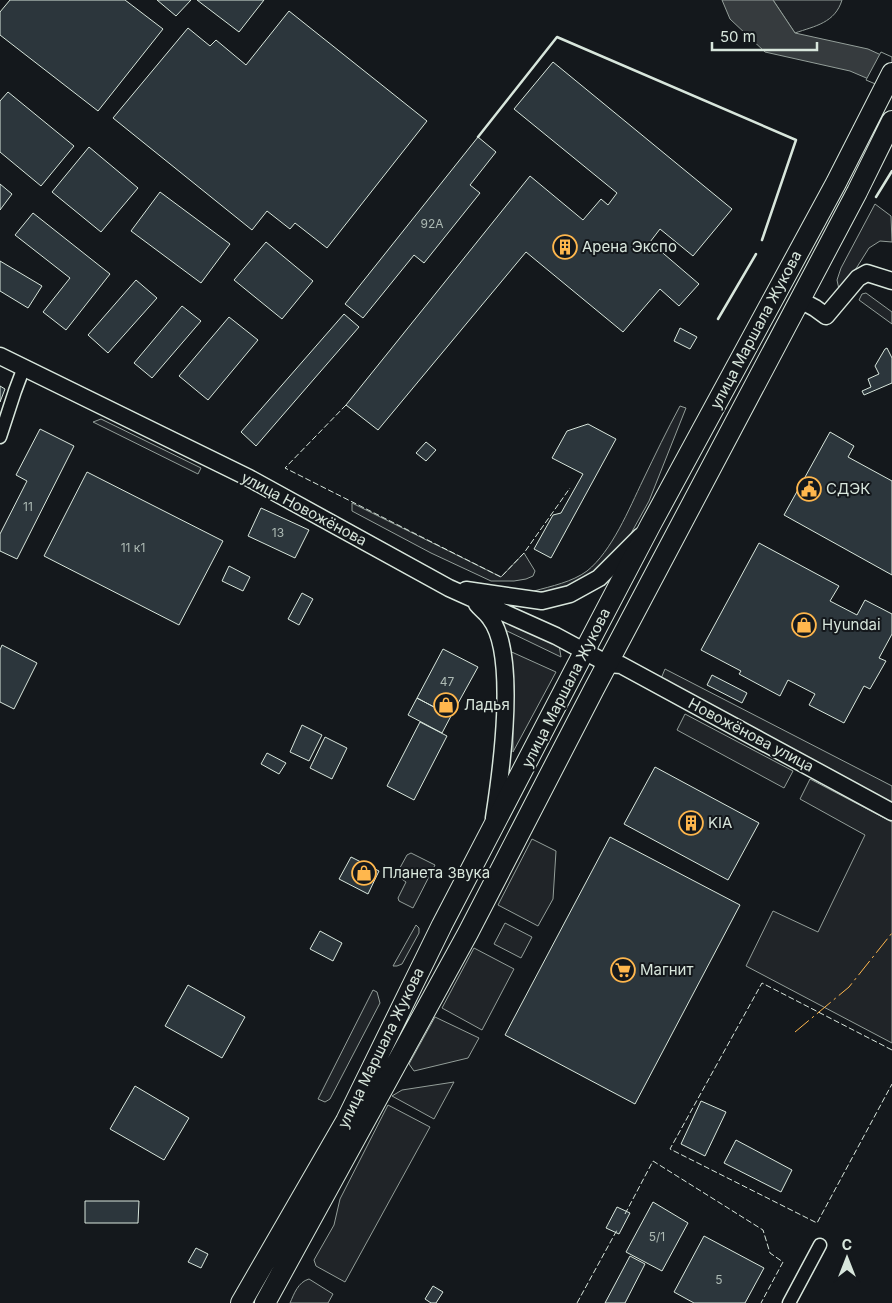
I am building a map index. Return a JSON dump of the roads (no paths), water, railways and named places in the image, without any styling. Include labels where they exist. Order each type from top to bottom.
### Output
[{"type":"main road","name":"улица Маршала Жукова","points":[[241,1303],[346,1121],[493,826],[650,526],[836,183],[892,73]]},
{"type":"main road","name":"улица Маршала Жукова","points":[[265,1303],[468,933],[857,192],[892,121]]},
{"type":"street","points":[[800,300],[826,316],[858,278],[867,273],[892,281]]},
{"type":"street","name":"улица Новожёнова","points":[[0,356],[249,478],[449,588],[556,636],[608,664]]},
{"type":"street","points":[[0,437],[14,391],[24,368]]},
{"type":"street","points":[[449,588],[542,601],[570,594],[599,578],[650,526]]},
{"type":"street","points":[[449,588],[477,604],[491,618],[500,640],[505,678],[505,715],[501,774],[493,826]]},
{"type":"street","name":"Новожёнова улица","points":[[608,664],[621,665],[892,812]]},
{"type":"street","points":[[789,1303],[820,1245]]},
{"type":"place","name":"Арена Экспо","points":[[565,247]]},
{"type":"place","name":"СДЭК","points":[[809,489]]},
{"type":"place","name":"Hyundai","points":[[804,625]]},
{"type":"place","name":"Ладья","points":[[446,705]]},
{"type":"place","name":"KIA","points":[[691,823]]},
{"type":"place","name":"Планета Звука","points":[[364,873]]},
{"type":"place","name":"Магнит","points":[[623,970]]}]
